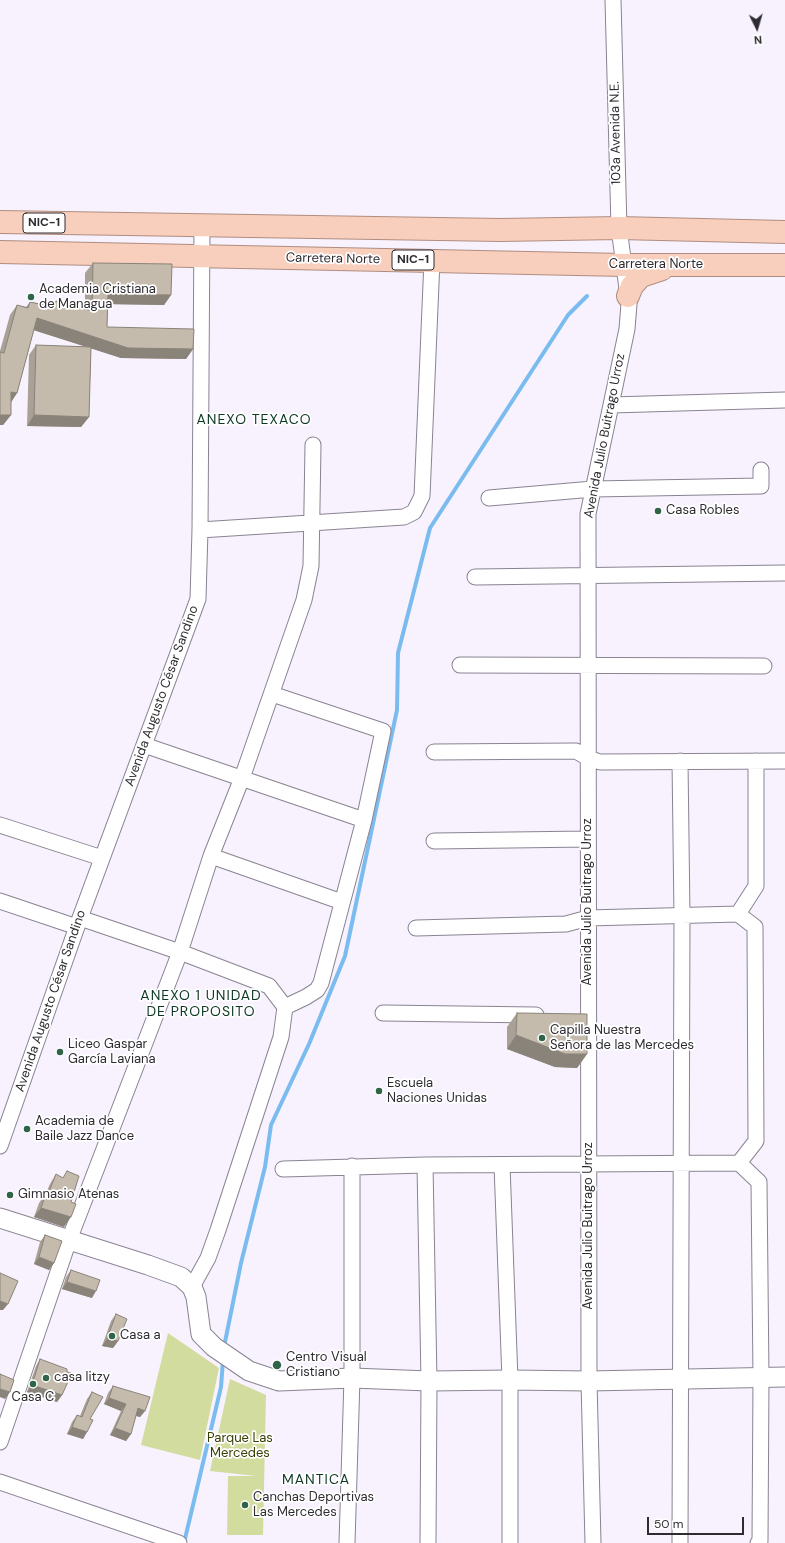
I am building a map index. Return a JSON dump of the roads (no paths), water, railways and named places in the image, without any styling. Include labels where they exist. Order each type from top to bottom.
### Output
[{"type":"highway","name":"NIC-1","points":[[0,222],[501,230],[619,228],[785,232]]},
{"type":"highway","name":"Carretera Norte","points":[[0,252],[624,265],[785,265]]},
{"type":"highway","points":[[628,296],[637,280],[646,273],[691,265]]},
{"type":"street","name":"103a Avenida N.E.","points":[[613,0],[619,228],[624,265]]},
{"type":"street","name":"Avenida Augusto César Sandino","points":[[0,1146],[78,923],[198,599],[200,530],[202,225]]},
{"type":"street","points":[[200,530],[404,517],[414,512],[422,496],[432,260]]},
{"type":"street","name":"Avenida Julio Buitrago Urroz","points":[[593,1543],[588,1381],[588,514],[627,329],[628,296],[624,265]]},
{"type":"street","points":[[611,405],[785,400]]},
{"type":"street","points":[[0,1442],[69,1240],[180,952],[210,856],[242,778],[304,600],[311,566],[313,446]]},
{"type":"street","points":[[489,498],[593,489],[761,486],[761,470]]},
{"type":"street","points":[[475,577],[785,573]]},
{"type":"street","points":[[460,665],[764,666]]},
{"type":"street","points":[[272,694],[382,731],[364,820],[321,984],[317,990],[285,1007]]},
{"type":"street","points":[[144,745],[364,820]]},
{"type":"street","points":[[434,752],[576,751],[588,758],[600,762],[785,761]]},
{"type":"street","points":[[680,761],[682,916],[680,1162],[680,1543]]},
{"type":"street","points":[[738,914],[756,886],[756,761]]},
{"type":"street","points":[[0,825],[102,858]]},
{"type":"street","points":[[434,841],[588,839]]},
{"type":"street","points":[[210,856],[342,902]]},
{"type":"street","points":[[0,901],[180,952],[269,986],[285,1007],[281,1037],[218,1230],[208,1258],[192,1287]]},
{"type":"street","points":[[416,928],[566,924],[588,918],[738,914],[755,927],[756,1038],[756,1142],[739,1162]]},
{"type":"street","points":[[383,1013],[548,1015]]},
{"type":"street","points":[[572,1016],[588,1016]]},
{"type":"street","points":[[283,1169],[352,1166],[739,1162],[759,1182],[761,1378],[760,1541],[758,1543]]},
{"type":"street","points":[[425,1165],[429,1381],[428,1543]]},
{"type":"street","points":[[502,1165],[510,1380],[510,1543]]},
{"type":"street","points":[[347,1543],[352,1378],[352,1166]]},
{"type":"street","points":[[0,1218],[154,1267],[181,1278],[192,1287],[196,1297],[201,1334],[214,1347],[249,1371],[279,1381],[352,1378],[429,1381],[588,1381],[785,1377]]},
{"type":"street","points":[[0,1482],[176,1542]]},
{"type":"waterway","points":[[224,1347],[241,1263],[265,1167],[271,1125],[309,1044],[345,956],[397,710],[398,653],[430,528],[568,315],[587,296]]},
{"type":"waterway","points":[[184,1543],[221,1387],[223,1360]]},
{"type":"place","name":"Academia Cristiana de Managua","points":[[31,297]]},
{"type":"place","name":"Casa Robles","points":[[658,511]]},
{"type":"place","name":"Capilla Nuestra Señora de las Mercedes","points":[[542,1038]]},
{"type":"place","name":"Liceo Gaspar García Laviana","points":[[60,1052]]},
{"type":"place","name":"Escuela Naciones Unidas","points":[[379,1091]]},
{"type":"place","name":"Academia de Baile Jazz Dance","points":[[27,1129]]},
{"type":"place","name":"Gimnasio Atenas","points":[[10,1195]]},
{"type":"place","name":"Casa a","points":[[112,1336]]},
{"type":"place","name":"Centro Visual Cristiano","points":[[277,1365]]},
{"type":"place","name":"casa litzy","points":[[46,1378]]},
{"type":"place","name":"Casa C","points":[[33,1384]]},
{"type":"place","name":"Canchas Deportivas Las Mercedes","points":[[245,1505]]},
{"type":"district","name":"ANEXO TEXACO","points":[[254,420]]},
{"type":"district","name":"ANEXO 1 UNIDAD DE PROPOSITO","points":[[201,1004]]},
{"type":"district","name":"MANTICA","points":[[316,1480]]},
{"type":"park label","name":"Parque Las Mercedes","points":[[240,1446]]}]
